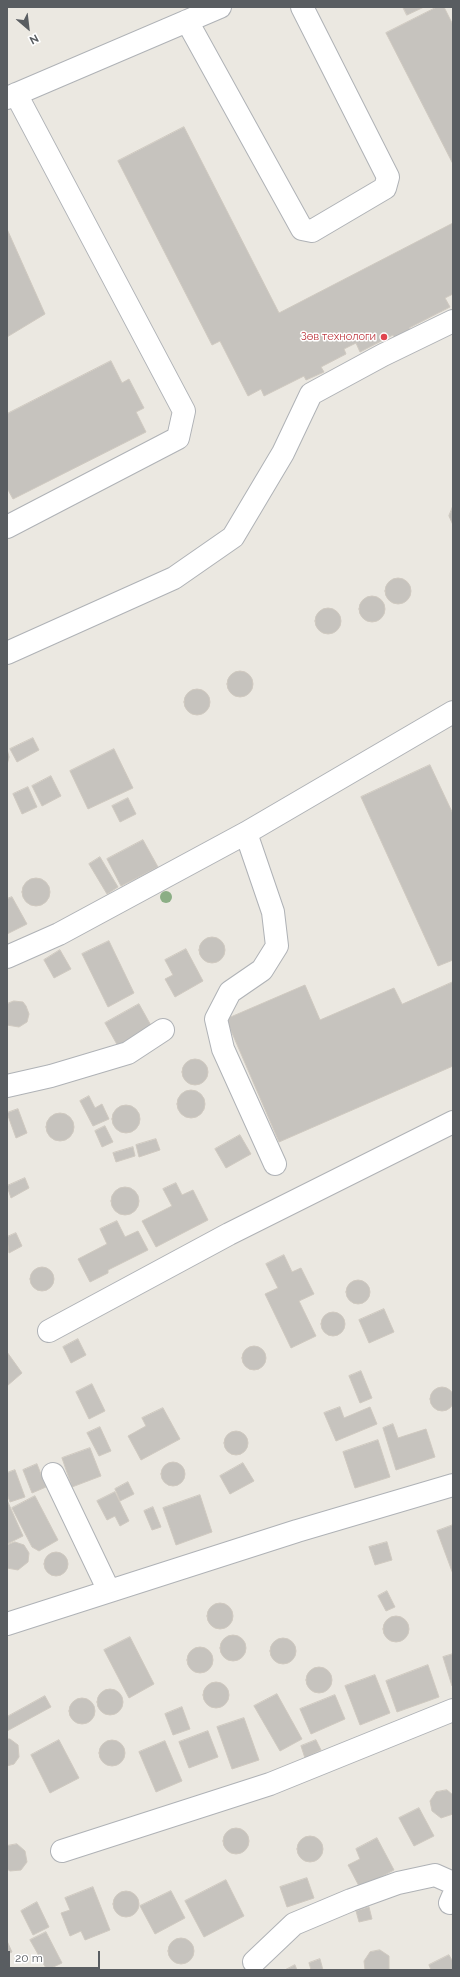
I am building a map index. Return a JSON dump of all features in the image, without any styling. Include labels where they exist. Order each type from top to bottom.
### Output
[{"type":"street","points":[[7,527],[178,438],[184,411],[12,96],[220,7]]},
{"type":"street","points":[[187,21],[302,228],[312,230],[385,188],[388,177],[302,7]]},
{"type":"street","points":[[7,653],[174,578],[233,537],[279,459],[311,394],[383,355],[453,321]]},
{"type":"street","points":[[7,957],[59,934],[246,833],[453,712]]},
{"type":"street","points":[[246,833],[273,912],[278,946],[262,970],[230,992],[216,1019],[222,1050],[275,1164]]},
{"type":"street","points":[[7,1086],[51,1076],[128,1053],[163,1030]]},
{"type":"street","points":[[49,1331],[229,1234],[453,1122]]},
{"type":"street","points":[[53,1474],[109,1591]]},
{"type":"street","points":[[7,1624],[296,1531],[453,1485]]},
{"type":"street","points":[[62,1851],[270,1784],[453,1710]]},
{"type":"street","points":[[254,1962],[294,1924],[351,1900],[398,1883],[435,1875],[452,1894]]},
{"type":"building","points":[[403,7],[424,7],[407,15]]},
{"type":"building","points":[[437,7],[444,7],[453,25],[453,164],[386,33]]},
{"type":"building","points":[[184,127],[279,313],[453,223],[453,294],[445,298],[450,307],[409,328],[412,335],[397,342],[393,335],[360,352],[356,343],[344,349],[346,354],[321,367],[324,372],[306,380],[304,376],[264,396],[261,389],[248,396],[220,341],[212,345],[118,161]]},
{"type":"building","points":[[7,229],[45,314],[7,337]]},
{"type":"building","points":[[111,361],[122,383],[129,379],[144,408],[136,412],[146,432],[13,499],[7,488],[7,414]]},
{"type":"building","points":[[453,506],[453,525],[449,516]]},
{"type":"building","points":[[398,578],[407,582],[411,591],[407,600],[398,604],[389,600],[385,591],[389,582]]},
{"type":"building","points":[[372,596],[381,600],[385,609],[381,618],[372,622],[363,618],[359,609],[363,600]]},
{"type":"building","points":[[328,608],[337,612],[341,621],[337,630],[328,634],[319,630],[315,621],[319,612]]},
{"type":"building","points":[[240,671],[249,675],[253,684],[249,693],[240,697],[231,693],[227,684],[231,675]]},
{"type":"building","points":[[197,689],[206,693],[210,702],[206,711],[197,715],[188,711],[184,702],[188,693]]},
{"type":"building","points":[[33,738],[39,750],[17,762],[10,749]]},
{"type":"building","points":[[7,749],[9,757],[7,765]]},
{"type":"building","points":[[114,749],[133,788],[88,809],[70,771]]},
{"type":"building","points":[[430,765],[453,814],[453,960],[438,966],[361,797]]},
{"type":"building","points":[[51,776],[61,796],[42,806],[32,786]]},
{"type":"building","points":[[28,787],[37,807],[22,814],[13,794]]},
{"type":"building","points":[[128,798],[136,814],[120,822],[112,806]]},
{"type":"building","points":[[143,840],[158,867],[121,886],[107,859]]},
{"type":"building","points":[[100,857],[118,887],[107,894],[89,864]]},
{"type":"building","points":[[36,878],[46,882],[50,892],[46,902],[36,906],[26,902],[22,892],[26,882]]},
{"type":"building","points":[[12,897],[27,924],[7,934],[7,899]]},
{"type":"building","points":[[212,937],[221,941],[225,950],[221,959],[212,963],[203,959],[199,950],[203,941]]},
{"type":"building","points":[[109,941],[134,993],[108,1007],[82,954]]},
{"type":"building","points":[[186,949],[203,981],[175,997],[165,979],[173,975],[165,960]]},
{"type":"building","points":[[60,950],[71,969],[54,978],[44,960]]},
{"type":"building","points":[[453,982],[453,1066],[279,1142],[226,1019],[305,985],[320,1020],[394,988],[402,1004]]},
{"type":"building","points":[[14,1001],[23,1002],[29,1014],[27,1022],[19,1027],[7,1025],[7,1004]]},
{"type":"building","points":[[139,1004],[153,1029],[119,1048],[105,1023]]},
{"type":"building","points":[[195,1059],[204,1063],[208,1072],[204,1081],[195,1085],[186,1081],[182,1072],[186,1063]]},
{"type":"building","points":[[191,1090],[201,1094],[205,1104],[201,1114],[191,1118],[181,1114],[177,1104],[181,1094]]},
{"type":"building","points":[[89,1096],[95,1108],[102,1104],[109,1119],[93,1126],[80,1101]]},
{"type":"building","points":[[126,1105],[136,1109],[140,1119],[136,1129],[126,1133],[116,1129],[112,1119],[116,1109]]},
{"type":"building","points":[[18,1109],[27,1133],[16,1138],[7,1113]]},
{"type":"building","points":[[60,1113],[70,1117],[74,1127],[70,1137],[60,1141],[50,1137],[46,1127],[50,1117]]},
{"type":"building","points":[[105,1126],[113,1142],[102,1147],[95,1131]]},
{"type":"building","points":[[240,1135],[251,1154],[226,1168],[215,1149]]},
{"type":"building","points":[[156,1139],[160,1150],[139,1157],[136,1145]]},
{"type":"building","points":[[133,1147],[135,1156],[116,1162],[113,1153]]},
{"type":"building","points":[[25,1178],[29,1188],[11,1198],[7,1186]]},
{"type":"building","points":[[176,1183],[182,1195],[193,1190],[208,1220],[156,1247],[142,1221],[172,1206],[163,1189]]},
{"type":"building","points":[[125,1187],[131,1188],[135,1191],[138,1195],[138,1207],[135,1211],[131,1214],[125,1215],[119,1214],[115,1211],[112,1207],[111,1201],[112,1195],[115,1191],[119,1188]]},
{"type":"building","points":[[117,1221],[125,1237],[138,1231],[148,1250],[108,1270],[108,1273],[90,1282],[78,1259],[107,1244],[100,1229]]},
{"type":"building","points":[[16,1233],[22,1246],[9,1253],[7,1237]]},
{"type":"building","points":[[284,1255],[292,1272],[301,1268],[314,1294],[299,1301],[316,1336],[291,1348],[265,1294],[278,1288],[266,1264]]},
{"type":"building","points":[[42,1267],[50,1271],[54,1279],[50,1287],[42,1291],[34,1287],[30,1279],[34,1271]]},
{"type":"building","points":[[358,1280],[363,1281],[369,1287],[369,1297],[363,1303],[358,1304],[353,1303],[347,1297],[346,1292],[347,1287],[353,1281]]},
{"type":"building","points":[[384,1309],[394,1332],[369,1343],[359,1320]]},
{"type":"building","points":[[333,1312],[338,1313],[344,1319],[344,1329],[338,1335],[333,1336],[328,1335],[322,1329],[321,1324],[322,1319],[328,1313]]},
{"type":"building","points":[[78,1339],[86,1355],[71,1363],[63,1347]]},
{"type":"building","points":[[254,1346],[259,1347],[265,1353],[265,1363],[259,1369],[254,1370],[249,1369],[243,1363],[242,1358],[243,1353],[249,1347]]},
{"type":"building","points":[[7,1352],[22,1373],[7,1386]]},
{"type":"building","points":[[361,1371],[372,1398],[360,1403],[349,1376]]},
{"type":"building","points":[[92,1384],[105,1411],[89,1419],[76,1392]]},
{"type":"building","points":[[442,1387],[450,1391],[454,1399],[450,1407],[442,1411],[434,1407],[430,1399],[434,1391]]},
{"type":"building","points":[[340,1407],[344,1418],[370,1407],[377,1424],[336,1441],[324,1413]]},
{"type":"building","points":[[163,1408],[180,1439],[141,1460],[128,1436],[146,1426],[142,1418]]},
{"type":"building","points":[[393,1424],[398,1438],[426,1429],[435,1457],[396,1470],[383,1428]]},
{"type":"building","points":[[100,1427],[111,1451],[99,1456],[87,1433]]},
{"type":"building","points":[[236,1431],[245,1434],[248,1443],[245,1452],[236,1455],[227,1452],[224,1443],[227,1434]]},
{"type":"building","points":[[378,1440],[390,1477],[355,1488],[343,1452]]},
{"type":"building","points":[[90,1448],[101,1476],[72,1487],[62,1458]]},
{"type":"building","points":[[173,1462],[178,1463],[184,1469],[184,1479],[178,1485],[173,1486],[168,1485],[162,1479],[161,1474],[162,1469],[168,1463]]},
{"type":"building","points":[[243,1463],[254,1481],[230,1494],[220,1476]]},
{"type":"building","points":[[37,1464],[46,1487],[32,1493],[23,1470]]},
{"type":"building","points":[[15,1470],[25,1497],[10,1502],[7,1494],[7,1473]]},
{"type":"building","points":[[128,1482],[134,1494],[120,1501],[115,1489]]},
{"type":"building","points":[[115,1492],[129,1521],[120,1526],[115,1516],[107,1520],[97,1501]]},
{"type":"building","points":[[200,1495],[212,1532],[176,1545],[163,1508]]},
{"type":"building","points":[[35,1496],[58,1540],[39,1551],[32,1547],[12,1508]]},
{"type":"building","points":[[7,1500],[23,1536],[7,1544]]},
{"type":"building","points":[[153,1507],[161,1527],[152,1530],[144,1511]]},
{"type":"building","points":[[453,1525],[453,1574],[437,1531]]},
{"type":"building","points":[[15,1542],[24,1545],[29,1553],[28,1562],[18,1570],[7,1568],[7,1545]]},
{"type":"building","points":[[387,1542],[392,1560],[375,1565],[369,1547]]},
{"type":"building","points":[[56,1552],[65,1555],[68,1564],[65,1573],[56,1576],[47,1573],[44,1564],[47,1555]]},
{"type":"building","points":[[387,1591],[395,1607],[386,1611],[378,1596]]},
{"type":"building","points":[[220,1603],[229,1607],[233,1616],[229,1625],[220,1629],[211,1625],[207,1616],[211,1607]]},
{"type":"building","points":[[396,1616],[405,1620],[409,1629],[405,1638],[396,1642],[387,1638],[383,1629],[387,1620]]},
{"type":"building","points":[[233,1635],[242,1639],[246,1648],[242,1657],[233,1661],[224,1657],[220,1648],[224,1639]]},
{"type":"building","points":[[130,1637],[154,1684],[129,1698],[104,1650]]},
{"type":"building","points":[[283,1638],[292,1642],[296,1651],[292,1660],[283,1664],[274,1660],[270,1651],[274,1642]]},
{"type":"building","points":[[200,1647],[209,1651],[213,1660],[209,1669],[200,1673],[191,1669],[187,1660],[191,1651]]},
{"type":"building","points":[[453,1654],[453,1686],[452,1686],[443,1657]]},
{"type":"building","points":[[428,1665],[439,1697],[397,1712],[386,1681]]},
{"type":"building","points":[[319,1667],[328,1671],[332,1680],[328,1689],[319,1693],[310,1689],[306,1680],[310,1671]]},
{"type":"building","points":[[375,1675],[390,1713],[360,1725],[345,1686]]},
{"type":"building","points":[[216,1682],[225,1686],[229,1695],[225,1704],[216,1708],[207,1704],[203,1695],[207,1686]]},
{"type":"building","points":[[110,1689],[119,1693],[123,1702],[119,1711],[110,1715],[101,1711],[97,1702],[101,1693]]},
{"type":"building","points":[[277,1694],[302,1739],[280,1751],[254,1706]]},
{"type":"building","points":[[335,1695],[345,1719],[311,1734],[300,1709]]},
{"type":"building","points":[[45,1696],[51,1707],[7,1731],[7,1717]]},
{"type":"building","points":[[82,1698],[91,1702],[95,1711],[91,1720],[82,1724],[73,1720],[69,1711],[73,1702]]},
{"type":"building","points":[[182,1707],[190,1729],[173,1735],[165,1714]]},
{"type":"building","points":[[244,1718],[259,1760],[232,1769],[217,1727]]},
{"type":"building","points":[[208,1731],[218,1757],[189,1768],[179,1742]]},
{"type":"building","points":[[7,1739],[10,1739],[18,1745],[19,1757],[14,1764],[7,1766]]},
{"type":"building","points":[[59,1740],[79,1778],[50,1793],[31,1755]]},
{"type":"building","points":[[112,1740],[121,1744],[125,1753],[121,1762],[112,1766],[103,1762],[99,1753],[103,1744]]},
{"type":"building","points":[[316,1740],[321,1750],[305,1758],[301,1746]]},
{"type":"building","points":[[165,1741],[182,1781],[156,1792],[139,1752]]},
{"type":"building","points":[[447,1790],[453,1795],[453,1814],[441,1818],[432,1811],[430,1801],[436,1792]]},
{"type":"building","points":[[419,1808],[434,1836],[414,1846],[399,1818]]},
{"type":"building","points":[[236,1828],[245,1832],[249,1841],[245,1850],[236,1854],[227,1850],[223,1841],[227,1832]]},
{"type":"building","points":[[310,1836],[319,1840],[323,1849],[319,1858],[310,1862],[301,1858],[297,1849],[301,1840]]},
{"type":"building","points":[[377,1838],[394,1870],[360,1888],[348,1865],[360,1859],[356,1849]]},
{"type":"building","points":[[17,1844],[25,1851],[27,1862],[21,1870],[10,1871],[7,1869],[7,1846]]},
{"type":"building","points":[[307,1878],[314,1898],[287,1907],[280,1887]]},
{"type":"building","points":[[226,1880],[244,1916],[204,1937],[185,1901]]},
{"type":"building","points":[[93,1887],[110,1930],[85,1940],[81,1931],[70,1936],[61,1913],[70,1910],[65,1898]]},
{"type":"building","points":[[126,1891],[135,1895],[139,1904],[135,1913],[126,1917],[117,1913],[113,1904],[117,1895]]},
{"type":"building","points":[[171,1891],[185,1918],[155,1934],[140,1906]]},
{"type":"building","points":[[37,1902],[49,1927],[33,1935],[21,1911]]},
{"type":"building","points":[[369,1907],[372,1919],[359,1922],[356,1911]]},
{"type":"building","points":[[46,1932],[62,1963],[47,1970],[30,1940]]},
{"type":"building","points":[[181,1938],[190,1942],[194,1951],[190,1960],[181,1964],[172,1960],[168,1951],[172,1942]]},
{"type":"building","points":[[7,1941],[12,1952],[7,1954]]},
{"type":"building","points":[[380,1950],[389,1956],[389,1970],[365,1970],[364,1961],[370,1952]]},
{"type":"building","points":[[449,1955],[453,1962],[453,1970],[431,1970],[429,1965]]},
{"type":"building","points":[[320,1959],[323,1970],[311,1970],[309,1963]]},
{"type":"building","points":[[295,1965],[297,1970],[285,1970]]},
{"type":"place","name":"Зөв технологи","points":[[384,337]]}]
